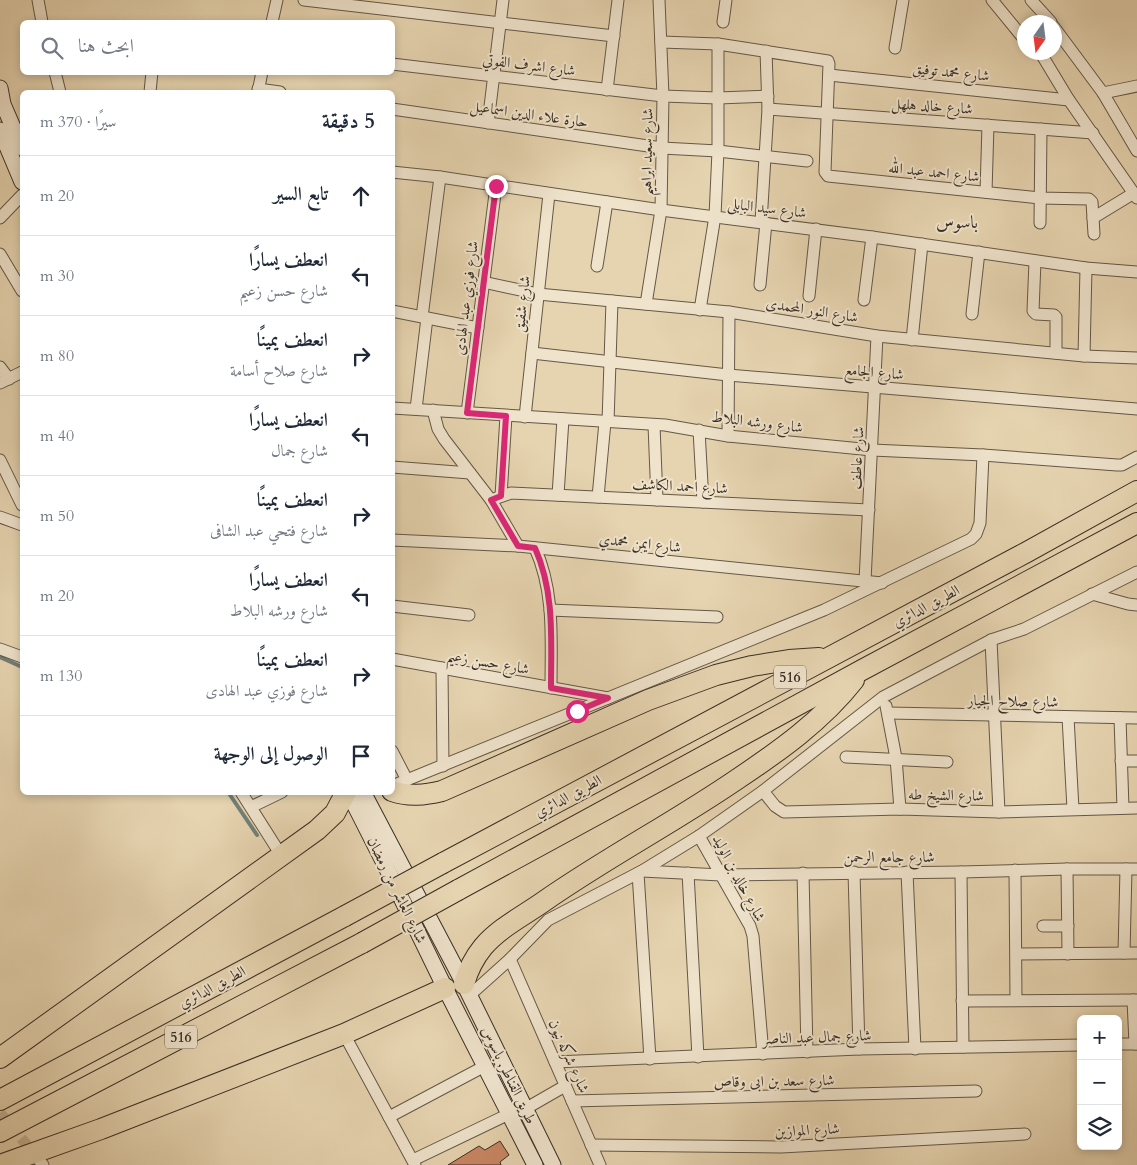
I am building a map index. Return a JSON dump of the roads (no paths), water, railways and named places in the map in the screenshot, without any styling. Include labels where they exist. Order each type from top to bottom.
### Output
[{"type":"highway","name":"الطريق الدائري","points":[[0,1100],[1028,552],[1137,491]]},
{"type":"highway","name":"الطريق الدائري","points":[[0,1132],[362,943],[862,670],[1137,523]]},
{"type":"highway","points":[[400,786],[414,795],[428,795],[442,791],[648,700],[716,675],[752,666],[789,660],[826,658]]},
{"type":"highway","points":[[0,1165],[101,1129],[460,989],[467,972],[482,948],[498,933],[560,890],[760,763],[807,728],[847,690],[862,670]]},
{"type":"highway","points":[[0,1058],[327,822],[346,795]]},
{"type":"main road","points":[[0,88],[3,104],[20,143]]},
{"type":"main road","points":[[0,130],[3,146],[20,178]]},
{"type":"main road","name":"شارع العاشر من رمضان","points":[[349,795],[386,867],[460,989]]},
{"type":"main road","name":"شارع العاشر من رمضان","points":[[364,795],[460,989]]},
{"type":"main road","name":"طريق القناطر, باسوس","points":[[460,989],[485,1066],[535,1165]]},
{"type":"main road","name":"طريق القناطر, باسوس","points":[[460,989],[553,1165]]},
{"type":"street","points":[[38,0],[42,20]]},
{"type":"street","points":[[272,20],[277,0]]},
{"type":"street","points":[[304,0],[614,36]]},
{"type":"street","points":[[488,123],[503,0]]},
{"type":"street","points":[[607,90],[618,0]]},
{"type":"street","name":"شارع سعيد ابراهيم","points":[[646,304],[662,210],[663,96],[659,0]]},
{"type":"street","points":[[723,22],[726,0]]},
{"type":"street","points":[[896,48],[903,0]]},
{"type":"street","points":[[992,0],[1017,30]]},
{"type":"street","points":[[1031,0],[1045,15]]},
{"type":"street","points":[[1062,38],[1103,93],[1137,151]]},
{"type":"street","points":[[661,42],[718,44],[826,60],[829,64],[828,114]]},
{"type":"street","points":[[700,310],[715,216],[718,151],[718,44]]},
{"type":"street","points":[[760,285],[768,109],[766,51]]},
{"type":"street","points":[[1045,60],[1069,100],[1136,195],[1093,218],[1094,234]]},
{"type":"street","name":"شارع اشرف الفوتي","points":[[395,64],[663,96],[718,98],[768,96]]},
{"type":"street","name":"شارع محمد توفيق","points":[[829,74],[1069,100]]},
{"type":"street","points":[[56,75],[60,90]]},
{"type":"street","points":[[150,90],[152,75]]},
{"type":"street","points":[[258,90],[261,75]]},
{"type":"street","points":[[1103,93],[1137,86]]},
{"type":"street","name":"حارة علاء الدين اسماعيل","points":[[395,109],[662,148],[718,151],[807,161]]},
{"type":"street","name":"شارع خالد هلهل","points":[[768,109],[1093,133]]},
{"type":"street","name":"شارع احمد عبد الله","points":[[828,114],[826,174],[828,176],[1040,198],[1089,200],[1092,202],[1093,218]]},
{"type":"street","points":[[986,192],[988,125]]},
{"type":"street","points":[[1040,223],[1041,129]]},
{"type":"street","name":"شارع سيد البابلى","points":[[395,172],[440,177],[662,210],[764,222],[1086,268],[1137,272]]},
{"type":"street","points":[[416,409],[424,317],[440,177]]},
{"type":"street","name":"شارع فوزي عبد الهادى","points":[[467,413],[496,186]]},
{"type":"street","name":"شارع شفيق","points":[[525,417],[549,194]]},
{"type":"street","points":[[0,218],[20,197]]},
{"type":"street","points":[[597,266],[607,202]]},
{"type":"street","points":[[809,296],[816,230]]},
{"type":"street","points":[[864,300],[872,237]]},
{"type":"street","points":[[912,340],[922,244]]},
{"type":"street","points":[[972,314],[979,252]]},
{"type":"street","points":[[0,254],[20,288]]},
{"type":"street","points":[[1035,261],[1034,313],[1054,315],[1056,317],[1056,353]]},
{"type":"street","points":[[1084,356],[1086,268]]},
{"type":"street","name":"شارع النور المحمدى","points":[[483,282],[538,294],[728,312],[877,336],[1084,356],[1137,358]]},
{"type":"street","points":[[598,497],[606,422],[612,301]]},
{"type":"street","points":[[395,312],[478,328]]},
{"type":"street","points":[[728,312],[728,436]]},
{"type":"street","name":"شارع عاطف","points":[[865,581],[877,336]]},
{"type":"street","name":"شارع الجامع","points":[[532,353],[728,375],[1137,409]]},
{"type":"street","points":[[0,367],[4,381],[20,373]]},
{"type":"street","name":"شارع ورشه البلاط","points":[[395,408],[654,424],[728,436],[872,450],[983,455],[1118,465],[1137,457]]},
{"type":"street","points":[[433,410],[438,429],[444,439],[470,473],[496,498],[518,546]]},
{"type":"street","points":[[496,498],[506,416]]},
{"type":"street","points":[[558,495],[563,419]]},
{"type":"street","points":[[654,424],[657,500]]},
{"type":"street","points":[[699,430],[703,502]]},
{"type":"street","points":[[395,764],[400,786],[442,766],[824,610],[884,583],[972,539],[976,534],[981,516],[983,455]]},
{"type":"street","points":[[0,460],[20,501]]},
{"type":"street","points":[[395,467],[470,473]]},
{"type":"street","name":"شارع احمد الكاشف","points":[[496,498],[511,493],[869,510]]},
{"type":"street","points":[[0,516],[20,524]]},
{"type":"street","name":"شارع ايمن محمدي","points":[[395,540],[518,546],[884,583]]},
{"type":"street","points":[[535,548],[542,563],[548,586],[551,688]]},
{"type":"street","points":[[460,989],[510,959],[548,920],[640,872],[699,836],[764,791],[883,697],[991,640],[1024,628],[1137,572]]},
{"type":"street","points":[[1092,594],[1137,605]]},
{"type":"street","points":[[395,606],[468,615]]},
{"type":"street","points":[[550,610],[717,617]]},
{"type":"street","points":[[991,640],[999,812]]},
{"type":"street","points":[[0,649],[20,656]]},
{"type":"street","name":"شارع حسن زعيم","points":[[395,660],[608,698]]},
{"type":"street","points":[[442,668],[442,766]]},
{"type":"street","points":[[883,697],[888,713],[896,758],[900,809]]},
{"type":"street","name":"شارع صلاح الجيار","points":[[888,713],[1137,718]]},
{"type":"street","points":[[1068,716],[1073,810]]},
{"type":"street","points":[[1120,718],[1123,808]]},
{"type":"street","points":[[846,756],[947,762]]},
{"type":"street","points":[[1121,762],[1137,761]]},
{"type":"street","name":"شارع الشيخ طه","points":[[764,791],[775,806],[784,812],[900,809],[999,812],[1137,808]]},
{"type":"street","points":[[243,795],[281,855]]},
{"type":"street","points":[[251,807],[276,795]]},
{"type":"street","name":"شارع خالد بن الوليد","points":[[699,836],[750,926],[763,1054]]},
{"type":"street","points":[[1067,869],[1068,954]]},
{"type":"street","points":[[1124,953],[1131,869]]},
{"type":"street","name":"شارع جامع الرحمن","points":[[640,872],[721,875],[1131,869]]},
{"type":"street","points":[[1015,870],[1016,1000]]},
{"type":"street","points":[[640,872],[650,1059]]},
{"type":"street","points":[[854,872],[859,1049]]},
{"type":"street","points":[[907,872],[915,1049]]},
{"type":"street","points":[[961,872],[963,1047]]},
{"type":"street","points":[[688,873],[698,1057]]},
{"type":"street","points":[[803,873],[807,1052]]},
{"type":"street","points":[[1043,926],[1068,926]]},
{"type":"street","points":[[1017,954],[1137,953]]},
{"type":"street","name":"شارع شركه نيون","points":[[510,959],[600,1165]]},
{"type":"street","points":[[962,1001],[1135,1000],[1136,1044],[1122,1044]]},
{"type":"street","points":[[344,1034],[414,1163],[509,1114]]},
{"type":"street","name":"شارع جمال عبد الناصر","points":[[555,1062],[859,1049],[1077,1045]]},
{"type":"street","points":[[389,1117],[485,1066]]},
{"type":"street","points":[[525,1109],[565,1086]]},
{"type":"street","name":"شارع سعد بن ابى وقاص","points":[[572,1101],[976,1091]]},
{"type":"street","name":"شارع الموازين","points":[[591,1145],[781,1147],[1025,1134]]},
{"type":"waterway","points":[[0,657],[20,666]]},
{"type":"waterway","points":[[230,795],[257,835]]},
{"type":"tunnel","points":[[0,1113],[36,1156]]},
{"type":"district","name":"باسوس","points":[[957,222]]}]
